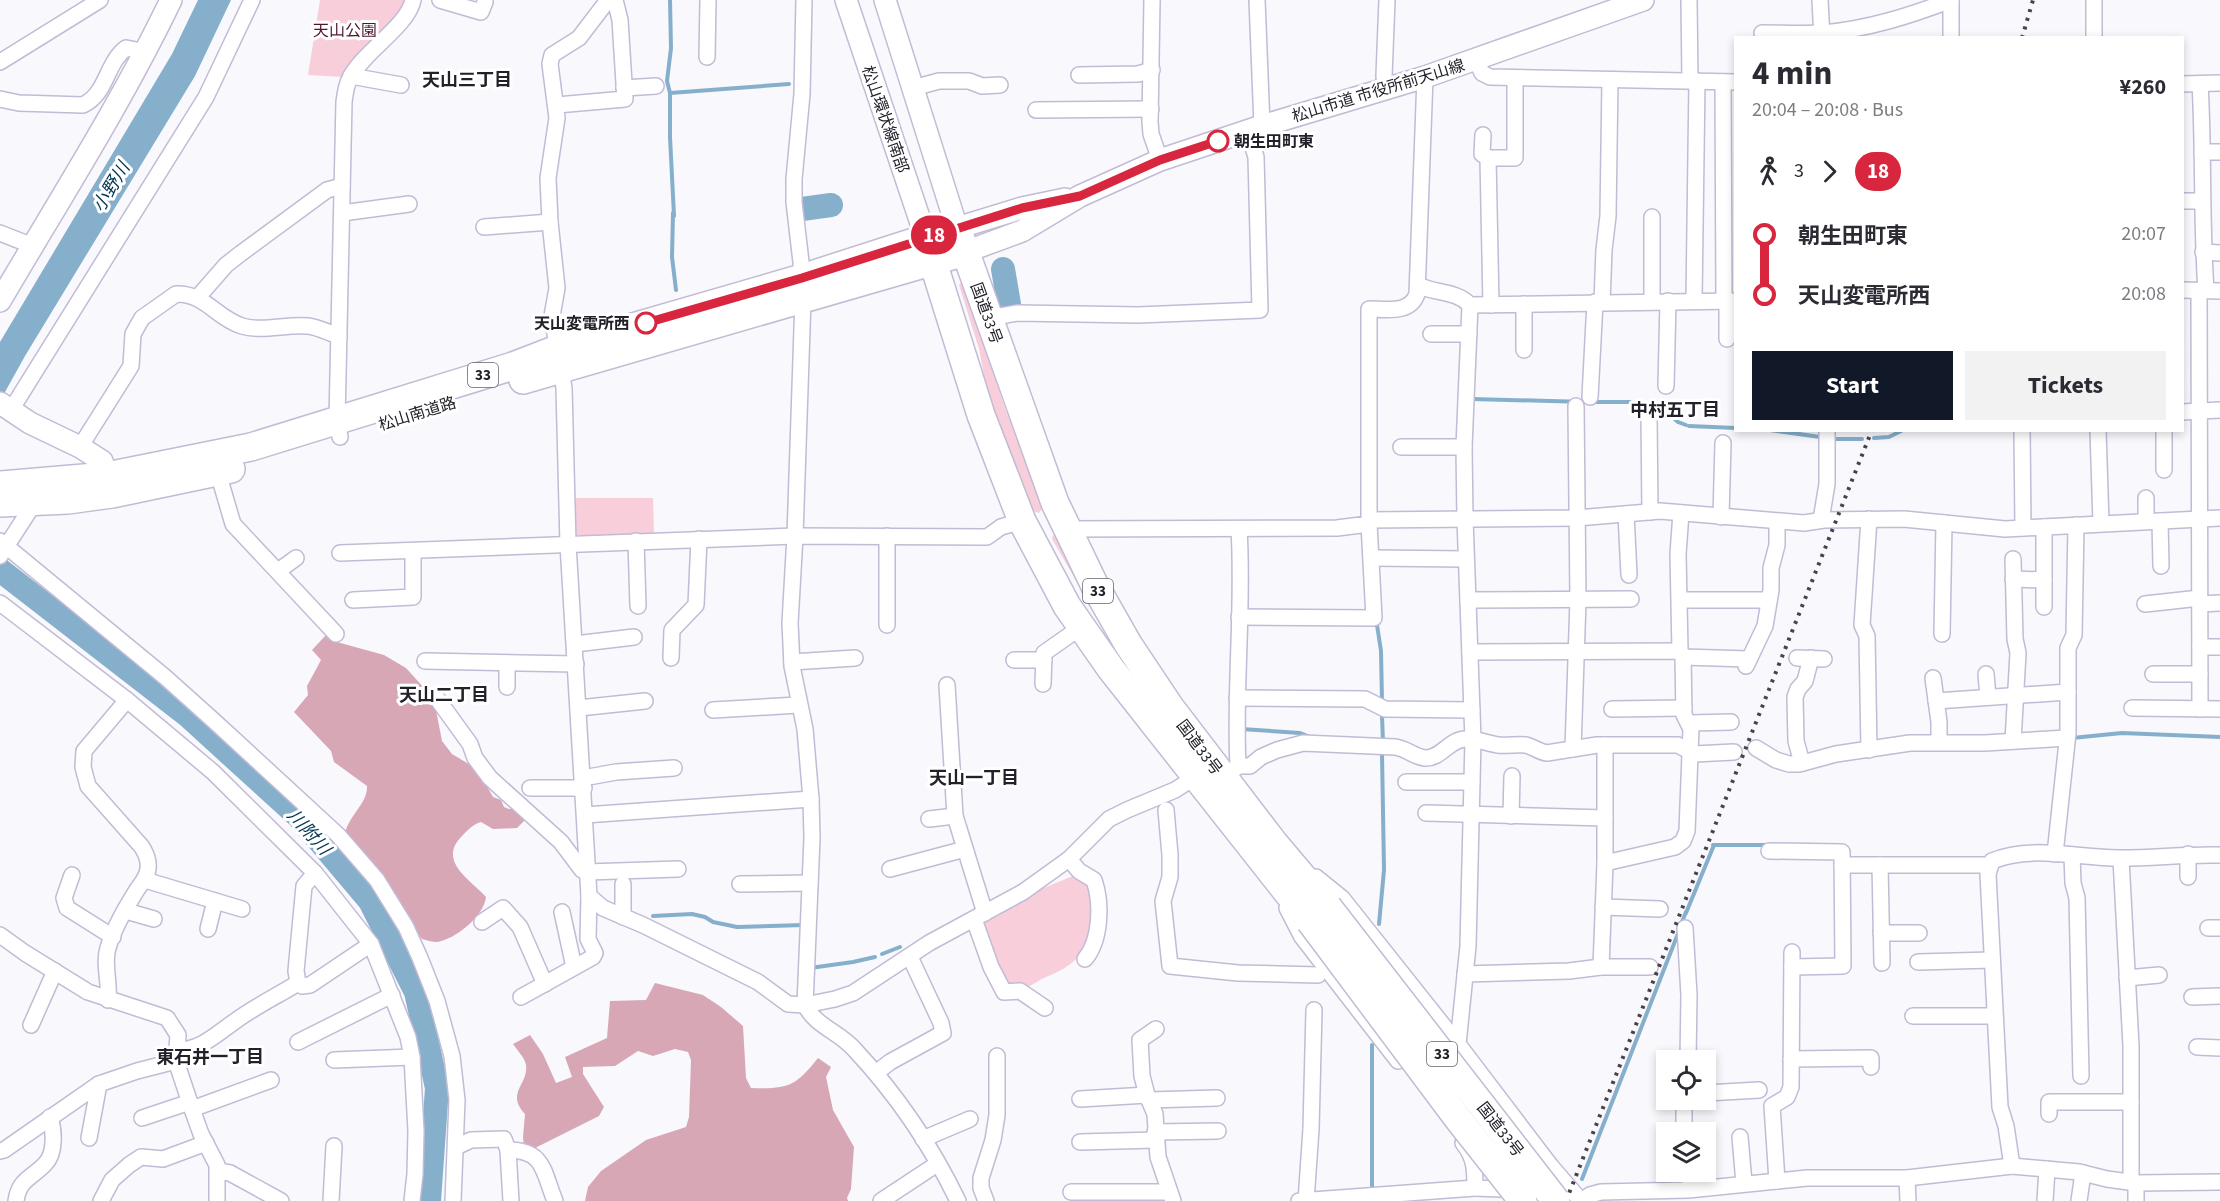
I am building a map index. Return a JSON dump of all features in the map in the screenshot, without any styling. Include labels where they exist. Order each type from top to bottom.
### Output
[{"type":"highway","name":"松山南道路","points":[[0,503],[35,502],[215,463],[255,464],[339,428],[559,359],[961,240]]},
{"type":"highway","name":"国道33号","points":[[961,240],[1055,503],[1095,586],[1128,644],[1170,707],[1218,772],[1266,849],[1556,1201]]},
{"type":"highway","name":"国道33号","points":[[930,250],[981,415],[1022,521],[1066,606],[1111,669],[1218,772]]},
{"type":"highway","name":"松山南道路","points":[[0,485],[110,485]]},
{"type":"highway","name":"国道33号","points":[[1319,914],[1459,1120],[1523,1201]]},
{"type":"street","points":[[0,62],[100,0]]},
{"type":"street","points":[[0,301],[146,52],[171,0]]},
{"type":"street","points":[[110,485],[102,460],[30,423],[6,407],[206,97],[252,0]]},
{"type":"street","points":[[339,428],[342,186],[346,87],[351,76],[406,15],[413,0]]},
{"type":"street","points":[[440,0],[482,12],[484,2]]},
{"type":"street","points":[[521,998],[593,957],[596,953],[588,939],[589,896],[568,544],[564,388],[552,316],[557,282],[550,222],[548,178],[556,130],[557,105],[550,64],[552,55],[579,38],[608,0]]},
{"type":"street","points":[[557,105],[625,99],[620,20],[615,0]]},
{"type":"street","points":[[707,57],[708,0]]},
{"type":"street","points":[[804,0],[802,94],[794,179],[794,202],[803,288],[790,623],[792,662],[798,705],[805,729],[811,799],[805,1005],[810,1015],[853,1046],[904,1106],[958,1201]]},
{"type":"street","name":"松山環状線南部","points":[[846,0],[930,250]]},
{"type":"street","name":"松山環状線南部","points":[[885,0],[961,240]]},
{"type":"street","points":[[1152,0],[1151,134],[1160,160]]},
{"type":"street","points":[[989,318],[1017,313],[1138,315],[1260,310],[1255,128],[1257,0]]},
{"type":"street","points":[[1386,88],[1384,67],[1387,0]]},
{"type":"street","name":"松山市道 市役所前天山線","points":[[961,240],[1022,231],[1080,196],[1160,160],[1425,76],[1643,0]]},
{"type":"street","points":[[1689,0],[1694,81],[1694,300]]},
{"type":"street","points":[[1820,0],[1822,35]]},
{"type":"street","points":[[1762,33],[1822,35],[1899,19],[1951,0],[1951,36]]},
{"type":"street","points":[[2094,0],[2094,36]]},
{"type":"street","points":[[0,99],[19,103],[83,105],[91,101],[99,92],[118,54],[126,48],[146,52]]},
{"type":"street","points":[[1476,59],[1482,73],[1490,77],[1729,82],[1727,339]]},
{"type":"street","points":[[1079,75],[1138,74],[1152,70]]},
{"type":"street","points":[[351,76],[401,85]]},
{"type":"street","points":[[1239,617],[1374,618],[1369,522],[1369,309],[1402,308],[1409,306],[1415,298],[1418,285],[1425,76]]},
{"type":"street","points":[[1483,135],[1482,154],[1488,158],[1515,158],[1515,78]]},
{"type":"street","points":[[1590,397],[1608,216],[1610,80]]},
{"type":"street","points":[[913,88],[939,81],[969,81],[982,86],[999,85]]},
{"type":"street","points":[[2184,84],[2220,83]]},
{"type":"street","points":[[2200,84],[2203,252],[2208,291],[2199,410],[2200,709]]},
{"type":"street","points":[[624,88],[656,86]]},
{"type":"street","points":[[1036,110],[1151,109]]},
{"type":"street","points":[[2202,152],[2220,152]]},
{"type":"street","points":[[1488,158],[1491,305]]},
{"type":"street","points":[[198,297],[226,265],[240,254],[327,190],[342,186]]},
{"type":"street","points":[[2184,201],[2202,201]]},
{"type":"street","points":[[342,213],[409,204]]},
{"type":"street","points":[[1652,217],[1652,301]]},
{"type":"street","points":[[484,227],[550,222]]},
{"type":"street","points":[[0,233],[33,246]]},
{"type":"street","points":[[2203,252],[2220,253]]},
{"type":"street","points":[[1418,285],[1428,291],[1454,294],[1464,298],[1470,305],[1464,447],[1473,740],[1468,946],[1458,1044]]},
{"type":"street","points":[[2184,290],[2208,291]]},
{"type":"street","points":[[80,447],[128,372],[133,333],[142,318],[168,297],[176,294],[198,297],[241,326],[252,328],[308,326],[339,336]]},
{"type":"street","points":[[1666,386],[1668,301]]},
{"type":"street","points":[[1470,305],[1729,301]]},
{"type":"street","points":[[1524,304],[1524,350]]},
{"type":"street","points":[[1431,334],[1469,334]]},
{"type":"street","points":[[1573,749],[1578,600],[1576,406]]},
{"type":"street","points":[[2184,412],[2220,410]]},
{"type":"street","points":[[1649,417],[1650,512]]},
{"type":"street","points":[[1821,520],[1827,484],[1827,432]]},
{"type":"street","points":[[2022,432],[2023,528]]},
{"type":"street","points":[[2098,432],[2101,524]]},
{"type":"street","points":[[2164,432],[2164,470]]},
{"type":"street","points":[[1721,517],[1723,443]]},
{"type":"street","points":[[1401,447],[1464,447]]},
{"type":"street","points":[[215,463],[233,524],[336,634]]},
{"type":"street","points":[[2146,498],[2153,521],[2161,566]]},
{"type":"street","points":[[35,502],[3,548],[165,677],[338,835],[377,880],[406,927],[437,1001],[456,1079],[453,1201]]},
{"type":"street","points":[[1067,529],[1337,528],[1369,522],[1577,518],[1650,512],[1804,523],[1821,520],[1904,519],[2005,529],[2220,518]]},
{"type":"street","points":[[1605,863],[1675,847],[1683,841],[1688,831],[1690,723],[1684,715],[1678,554],[1681,513]]},
{"type":"street","points":[[1626,514],[1629,575]]},
{"type":"street","points":[[1869,519],[1862,625],[1867,636],[1869,750]]},
{"type":"street","points":[[340,553],[795,536],[987,537],[1001,527],[1022,521]]},
{"type":"street","points":[[1470,652],[1682,654],[1747,664],[1765,626],[1777,545],[1778,522]]},
{"type":"street","points":[[1942,634],[1944,523]]},
{"type":"street","points":[[2055,854],[2067,738],[2068,648],[2074,635],[2076,525]]},
{"type":"street","points":[[2044,527],[2044,607]]},
{"type":"street","points":[[1218,772],[1237,698],[1239,529]]},
{"type":"street","points":[[887,625],[888,536]]},
{"type":"street","points":[[671,658],[672,630],[696,605],[700,560],[699,539]]},
{"type":"street","points":[[636,541],[638,606]]},
{"type":"street","points":[[353,600],[413,597],[413,551]]},
{"type":"street","points":[[278,571],[296,558]]},
{"type":"street","points":[[1372,558],[1466,559]]},
{"type":"street","points":[[2013,559],[2014,639],[2018,653],[2013,741]]},
{"type":"street","points":[[2013,579],[2044,580]]},
{"type":"street","points":[[1468,600],[1631,599]]},
{"type":"street","points":[[1680,600],[1769,600]]},
{"type":"street","points":[[2145,604],[2200,601],[2220,603]]},
{"type":"street","points":[[0,603],[127,700],[213,772],[315,873],[371,944],[408,1037],[412,1057],[416,1131],[412,1201]]},
{"type":"street","points":[[1043,684],[1044,653],[1081,627]]},
{"type":"street","points":[[575,644],[634,638]]},
{"type":"street","points":[[2200,647],[2220,647]]},
{"type":"street","points":[[792,662],[855,658]]},
{"type":"street","points":[[1802,763],[1796,741],[1802,717],[1795,697],[1797,689],[1805,681],[1811,658]]},
{"type":"street","points":[[425,661],[510,659],[576,664]]},
{"type":"street","points":[[507,687],[510,659]]},
{"type":"street","points":[[1014,660],[1044,660]]},
{"type":"street","points":[[1986,674],[1988,698]]},
{"type":"street","points":[[2153,674],[2200,674]]},
{"type":"street","points":[[1933,678],[1939,742]]},
{"type":"street","points":[[947,685],[955,816],[965,849],[991,967],[1004,992],[1020,991],[1045,1008]]},
{"type":"street","points":[[1936,701],[2068,692]]},
{"type":"street","points":[[436,697],[470,744],[476,758],[490,778],[561,842],[582,870],[587,872],[678,869]]},
{"type":"street","points":[[1237,698],[1365,699],[1385,709],[1472,710]]},
{"type":"street","points":[[108,1000],[109,974],[105,961],[113,937],[135,891],[145,880],[148,871],[147,854],[88,786],[83,767],[84,751],[127,700]]},
{"type":"street","points":[[579,708],[645,701]]},
{"type":"street","points":[[713,710],[798,705]]},
{"type":"street","points":[[1612,709],[1684,708]]},
{"type":"street","points":[[2132,708],[2220,710]]},
{"type":"street","points":[[1690,723],[1731,723]]},
{"type":"street","points":[[1756,748],[1776,760],[1789,764],[1836,754],[1910,743],[2067,738]]},
{"type":"street","points":[[589,896],[603,908],[758,982],[788,1004],[805,1005],[853,993],[929,943],[1023,892],[1070,859],[1109,819],[1218,772],[1250,766],[1261,757],[1277,750],[1304,743],[1395,747],[1404,748],[1425,758],[1435,755],[1456,740],[1473,740],[1498,745],[1523,745],[1532,747],[1539,753],[1605,745],[1678,746],[1705,755],[1734,753]]},
{"type":"street","points":[[1601,967],[1605,863],[1605,745]]},
{"type":"street","points":[[530,788],[583,783],[616,772],[674,768]]},
{"type":"street","points":[[1511,816],[1512,776]]},
{"type":"street","points":[[1406,782],[1472,782]]},
{"type":"street","points":[[585,814],[811,799]]},
{"type":"street","points":[[1167,810],[1170,877],[1163,901],[1170,966],[1238,973],[1318,975]]},
{"type":"street","points":[[1426,813],[1605,818]]},
{"type":"street","points":[[929,819],[955,816]]},
{"type":"street","points":[[890,869],[965,849]]},
{"type":"street","points":[[1266,849],[1342,898],[1550,1165],[1581,1201],[1601,1192],[1688,1193],[1744,1183],[1807,1178],[1907,1178],[2012,1166],[2083,1173],[2133,1183],[2220,1182]]},
{"type":"street","points":[[1266,849],[1302,937],[1468,1149],[1475,1166],[1472,1193]]},
{"type":"street","points":[[1769,851],[1842,852],[1843,966],[1792,960],[1790,1092],[1787,1097],[1772,1106],[1777,1181]]},
{"type":"street","points":[[2012,1166],[2006,1126],[2000,1107],[1989,868],[1992,861],[2002,857],[2055,854],[2121,858],[2188,854],[2220,855]]},
{"type":"street","points":[[2188,854],[2188,877]]},
{"type":"street","points":[[2072,855],[2076,898],[2081,1076]]},
{"type":"street","points":[[2121,858],[2131,1046],[2133,1183],[2136,1201]]},
{"type":"street","points":[[1070,859],[1079,871],[1094,880],[1097,889],[1098,921],[1095,939],[1092,951],[1085,959]]},
{"type":"street","points":[[1842,865],[1984,865],[1989,868]]},
{"type":"street","points":[[1880,865],[1882,963]]},
{"type":"street","points":[[302,989],[296,971],[304,886],[315,873]]},
{"type":"street","points":[[72,875],[64,898],[68,908],[113,937]]},
{"type":"street","points":[[145,880],[242,909]]},
{"type":"street","points":[[740,884],[810,883]]},
{"type":"street","points":[[623,884],[623,917]]},
{"type":"street","points":[[208,929],[215,901]]},
{"type":"street","points":[[1603,907],[1651,912]]},
{"type":"street","points":[[482,922],[503,908],[520,927],[545,984]]},
{"type":"street","points":[[126,911],[154,918]]},
{"type":"street","points":[[562,912],[574,968]]},
{"type":"street","points":[[1685,928],[1689,995],[1688,1050]]},
{"type":"street","points":[[1881,933],[1919,933]]},
{"type":"street","points":[[0,935],[88,992],[167,1018],[177,1035],[177,1056],[191,1105],[218,1172],[218,1201]]},
{"type":"street","points":[[0,1151],[99,1084],[177,1056],[210,1041],[234,1022],[310,985],[371,944]]},
{"type":"street","points":[[876,1073],[890,1062],[943,1033],[941,1023],[910,957]]},
{"type":"street","points":[[1918,962],[1992,960]]},
{"type":"street","points":[[1465,974],[1569,971],[1601,967],[1650,967]]},
{"type":"street","points":[[31,1025],[55,971]]},
{"type":"street","points":[[2127,978],[2158,975]]},
{"type":"street","points":[[298,1042],[392,994]]},
{"type":"street","points":[[2192,998],[2220,996]]},
{"type":"street","points":[[1306,1201],[1311,1129],[1314,1010]]},
{"type":"street","points":[[1913,1016],[1995,1016]]},
{"type":"street","points":[[1071,1192],[1171,1197],[1158,1156],[1155,1114],[1142,1076],[1140,1040],[1156,1029]]},
{"type":"street","points":[[2197,1047],[2220,1048]]},
{"type":"street","points":[[986,1201],[981,1188],[981,1178],[993,1140],[997,1114],[997,1056]]},
{"type":"street","points":[[334,1060],[412,1057]]},
{"type":"street","points":[[1791,1059],[1870,1058],[1870,1067]]},
{"type":"street","points":[[142,1118],[272,1080]]},
{"type":"street","points":[[89,1138],[99,1084]]},
{"type":"street","points":[[1716,1092],[1759,1090]]},
{"type":"street","points":[[1080,1099],[1216,1098]]},
{"type":"street","points":[[2049,1114],[2049,1102],[2131,1102]]},
{"type":"street","points":[[16,1201],[18,1189],[47,1162],[54,1139],[50,1117]]},
{"type":"street","points":[[922,1139],[970,1119]]},
{"type":"street","points":[[1080,1142],[1218,1131]]},
{"type":"street","points":[[1740,1137],[1744,1183]]},
{"type":"street","points":[[456,1147],[471,1140],[504,1139],[508,1150],[511,1201]]},
{"type":"street","points":[[101,1201],[112,1180],[141,1157],[163,1160],[206,1143]]},
{"type":"street","points":[[331,1201],[334,1146]]},
{"type":"street","points":[[508,1150],[523,1150],[538,1159],[555,1201]]},
{"type":"street","points":[[880,1201],[937,1164]]},
{"type":"street","points":[[1299,1201],[1416,1197],[1501,1189],[1550,1165]]},
{"type":"street","points":[[2045,1201],[2047,1169]]},
{"type":"street","points":[[218,1172],[230,1173],[281,1201]]},
{"type":"street","points":[[2079,1201],[2083,1173]]},
{"type":"street","points":[[1907,1178],[1908,1201]]},
{"type":"green space","name":"天山公園","points":[[320,0],[409,0],[401,13],[344,77],[308,75]]},
{"type":"green space","points":[[962,282],[965,283],[1004,406],[1044,506],[1039,513],[1033,511],[989,401],[979,349],[959,285]]},
{"type":"green space","points":[[575,498],[653,498],[654,535],[575,535]]},
{"type":"green space","points":[[1053,535],[1056,536],[1164,715],[1111,648],[1105,630],[1052,539]]},
{"type":"green space","points":[[1073,876],[1082,879],[1090,887],[1090,931],[1082,952],[1062,970],[1030,986],[1007,988],[981,928],[983,919],[1029,894]]},
{"type":"shaded area","points":[[326,635],[337,642],[384,655],[406,668],[425,689],[436,710],[442,741],[452,754],[477,769],[493,797],[501,800],[504,807],[516,808],[522,812],[524,821],[517,828],[493,829],[481,822],[469,829],[455,845],[454,862],[486,897],[475,919],[468,926],[444,940],[437,942],[422,939],[344,839],[349,824],[364,799],[367,786],[334,762],[331,751],[294,712],[308,695],[307,686],[321,660],[312,650]]},
{"type":"shaded area","points":[[655,983],[703,995],[743,1026],[746,1078],[751,1088],[774,1088],[790,1084],[803,1075],[818,1058],[831,1067],[826,1077],[833,1110],[854,1147],[848,1201],[585,1201],[588,1187],[601,1171],[646,1140],[686,1127],[689,1117],[691,1060],[688,1052],[675,1049],[653,1056],[638,1051],[615,1066],[583,1067],[583,1074],[604,1107],[599,1116],[535,1148],[524,1148],[525,1114],[519,1107],[517,1094],[526,1072],[526,1065],[513,1044],[530,1035],[543,1054],[556,1083],[572,1077],[565,1057],[607,1038],[610,1001],[646,1000]]},
{"type":"water","name":"小野川","points":[[198,0],[231,0],[195,76],[0,401],[0,342],[172,54]]},
{"type":"waterway","points":[[670,0],[671,48],[667,81],[670,93],[674,216]]},
{"type":"waterway","points":[[670,93],[789,84]]},
{"type":"waterway","points":[[802,209],[831,205]]},
{"type":"waterway","points":[[673,213],[672,257],[676,290]]},
{"type":"waterway","points":[[1003,269],[1010,310]]},
{"type":"waterway","points":[[1472,399],[1586,402]]},
{"type":"waterway","points":[[1592,402],[1630,402],[1641,411],[1667,412],[1678,422],[1686,425]]},
{"type":"waterway","points":[[1689,426],[1734,428]]},
{"type":"waterway","points":[[1784,432],[1820,437]]},
{"type":"waterway","points":[[1874,438],[1889,437],[1899,432]]},
{"type":"waterway","points":[[1833,439],[1862,439]]},
{"type":"waterway","name":"川附川","points":[[0,570],[187,715],[299,817],[370,901],[416,992],[437,1088],[429,1201]]},
{"type":"waterway","points":[[1377,625],[1381,651],[1382,701]]},
{"type":"waterway","points":[[1381,742],[1383,742],[1382,716]]},
{"type":"waterway","points":[[1241,729],[1300,733],[1310,737]]},
{"type":"waterway","points":[[2072,738],[2122,733],[2220,737]]},
{"type":"waterway","points":[[1379,924],[1384,870],[1382,754]]},
{"type":"waterway","points":[[1713,845],[1769,845]]},
{"type":"waterway","points":[[1686,913],[1714,845]]},
{"type":"waterway","points":[[1681,924],[1686,912]]},
{"type":"waterway","points":[[653,916],[692,914],[705,917],[713,922],[737,927],[804,925]]},
{"type":"waterway","points":[[1582,1179],[1679,931]]},
{"type":"waterway","points":[[882,954],[900,947]]},
{"type":"waterway","points":[[810,968],[875,957]]},
{"type":"waterway","points":[[1372,1045],[1372,1189]]},
{"type":"railway","points":[[2023,36],[2033,0]]},
{"type":"railway","points":[[1566,1201],[1871,432]]},
{"type":"bus line","name":"18","points":[[646,323],[802,278],[1022,208],[1080,196],[1160,160],[1218,141]]},
{"type":"place","name":"朝生田町東","points":[[1218,141]]},
{"type":"place","name":"天山変電所西","points":[[646,323]]},
{"type":"district","name":"天山三丁目","points":[[467,80]]},
{"type":"district","name":"中村五丁目","points":[[1675,410]]},
{"type":"district","name":"天山二丁目","points":[[444,695]]},
{"type":"district","name":"天山一丁目","points":[[974,778]]},
{"type":"district","name":"東石井一丁目","points":[[210,1057]]}]
